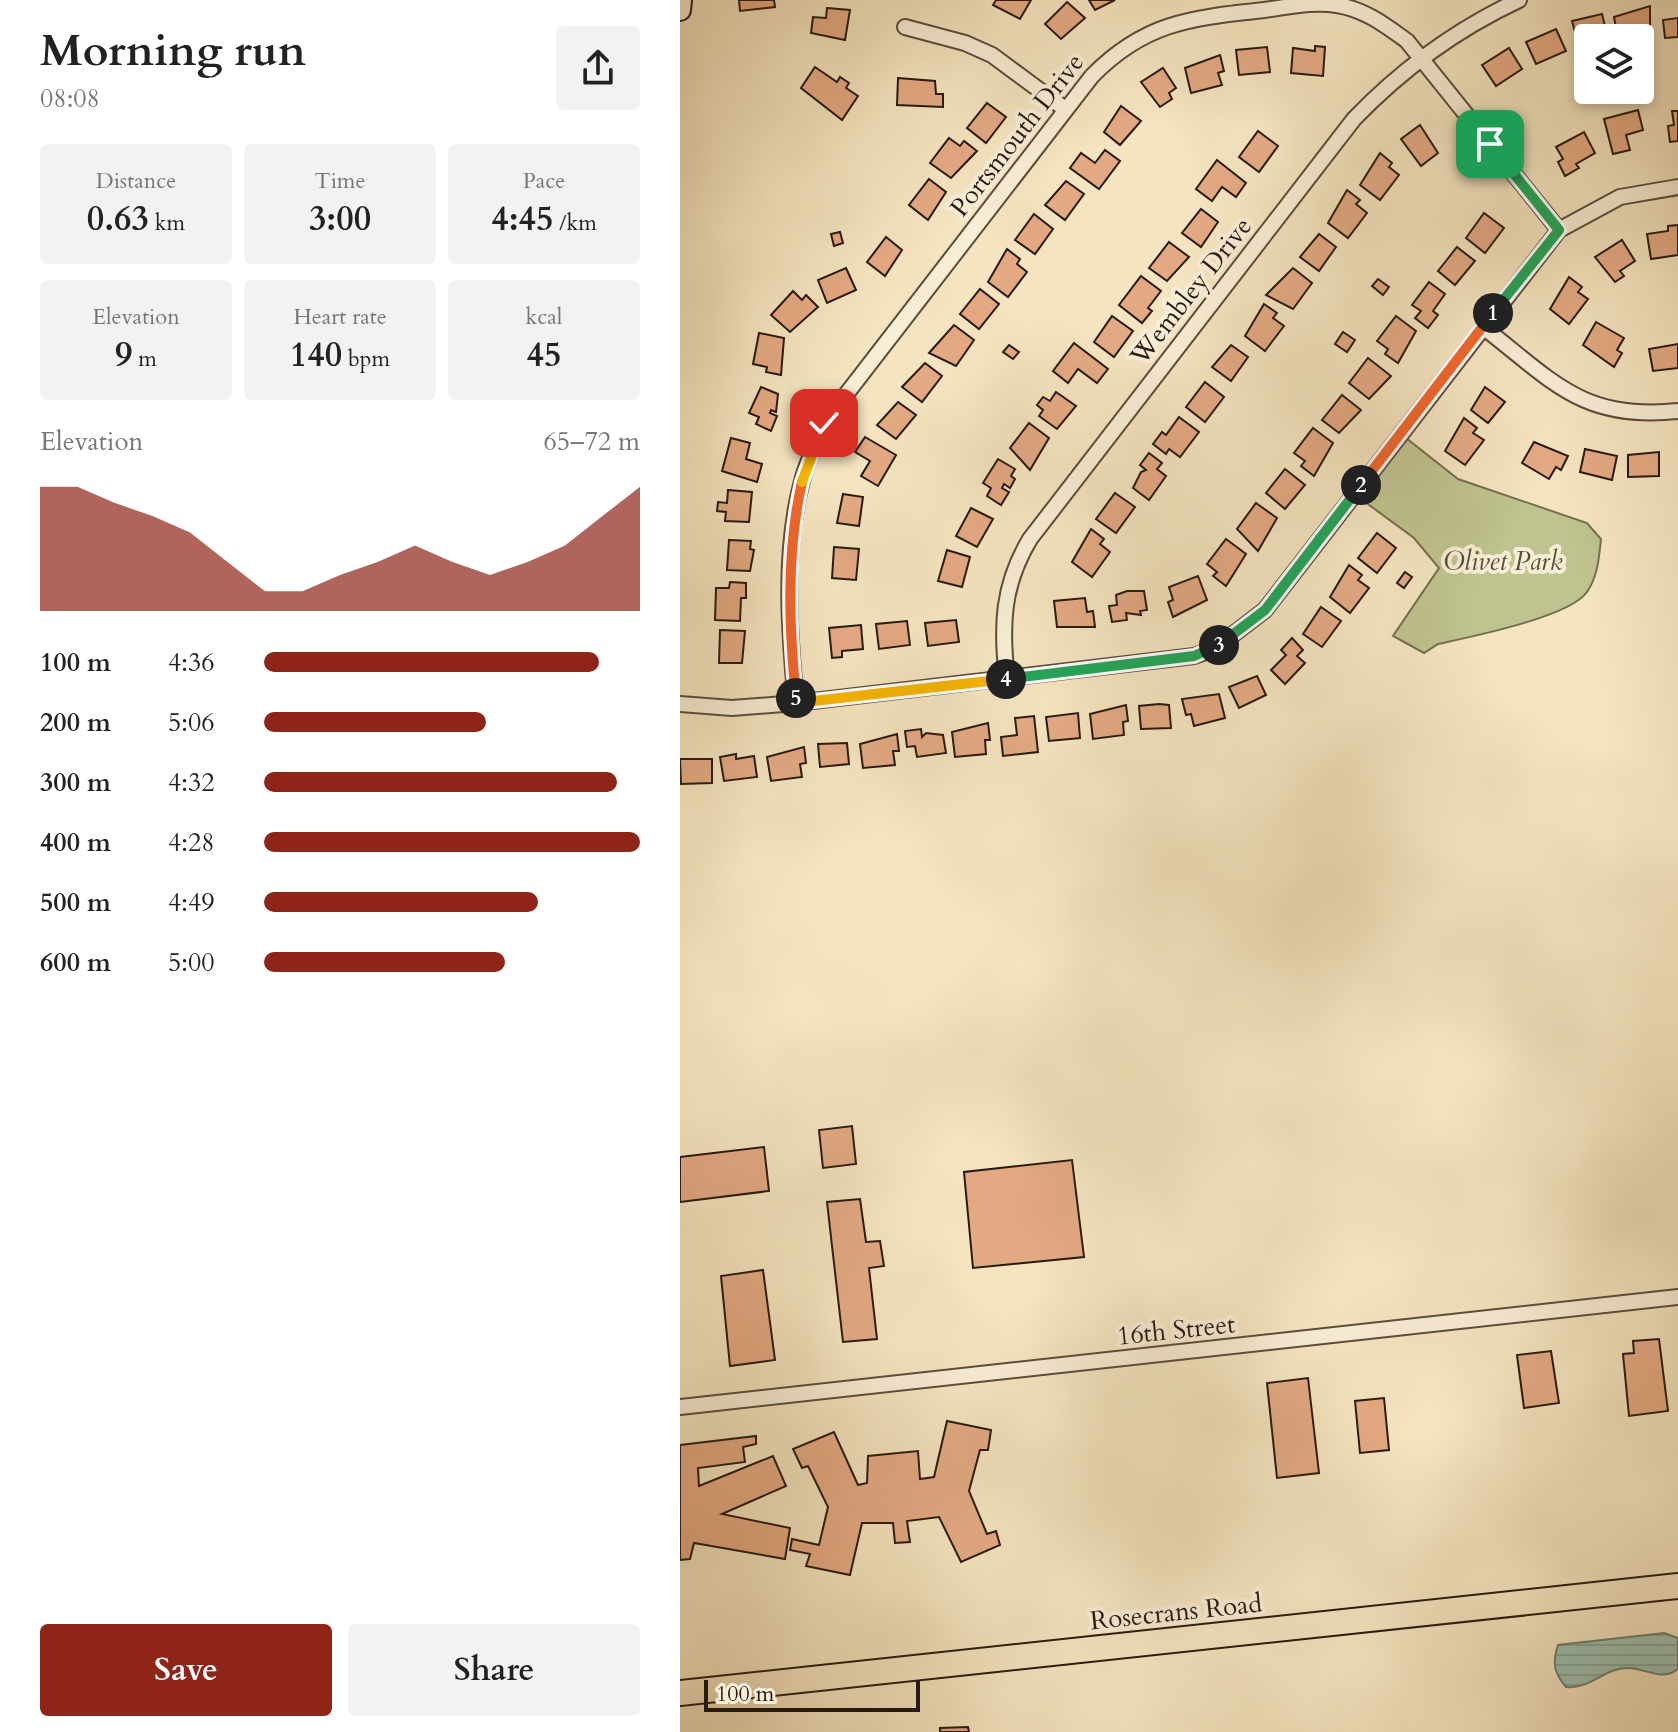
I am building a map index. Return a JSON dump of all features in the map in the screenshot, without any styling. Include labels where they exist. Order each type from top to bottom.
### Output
[{"type":"main road","name":"Rosecrans Road","points":[[680,1693],[1678,1586]]},
{"type":"street","points":[[680,10],[681,0]]},
{"type":"street","name":"Wembley Drive","points":[[1007,679],[1002,633],[1004,602],[1014,568],[1030,539],[1354,119],[1384,88],[1447,37],[1519,0]]},
{"type":"street","name":"Portsmouth Drive","points":[[796,703],[789,627],[796,508],[802,478],[824,423],[1065,109],[1113,54],[1140,37],[1183,19],[1313,4],[1337,5],[1379,20],[1407,41],[1559,230]]},
{"type":"street","points":[[905,27],[965,43],[992,55],[1065,109]]},
{"type":"street","points":[[680,704],[732,708],[796,703],[1194,656],[1214,649],[1254,622],[1559,230],[1620,197],[1678,187]]},
{"type":"street","points":[[1483,327],[1585,403],[1628,414],[1678,411]]},
{"type":"street","name":"16th Street","points":[[680,1407],[1678,1297]]},
{"type":"green space","name":"Olivet Park","points":[[1406,438],[1458,479],[1587,523],[1601,539],[1596,573],[1587,592],[1577,601],[1541,618],[1438,644],[1424,653],[1393,636],[1439,568],[1414,538],[1361,499]]},
{"type":"shaded area","points":[[1664,1633],[1678,1638],[1678,1669],[1672,1673],[1620,1669],[1582,1685],[1566,1687],[1557,1672],[1555,1657],[1558,1645]]},
{"type":"building","points":[[739,0],[774,0],[775,7],[740,11]]},
{"type":"building","points":[[996,0],[1031,0],[1020,19],[993,5]]},
{"type":"building","points":[[1089,0],[1115,0],[1095,10]]},
{"type":"building","points":[[1067,2],[1085,18],[1061,39],[1045,24]]},
{"type":"building","points":[[1650,6],[1650,24],[1615,24],[1614,17]]},
{"type":"building","points":[[827,8],[850,10],[845,40],[811,33],[813,17],[826,18]]},
{"type":"building","points":[[1602,14],[1604,24],[1574,24],[1574,28],[1572,21]]},
{"type":"building","points":[[1678,18],[1678,37],[1665,38],[1663,20]]},
{"type":"building","points":[[1556,29],[1566,51],[1536,64],[1526,42]]},
{"type":"building","points":[[1315,46],[1325,47],[1323,76],[1291,73],[1293,48],[1315,51]]},
{"type":"building","points":[[1267,47],[1270,72],[1239,75],[1236,50]]},
{"type":"building","points":[[1509,48],[1522,69],[1496,86],[1482,65]]},
{"type":"building","points":[[1220,55],[1224,71],[1218,73],[1222,85],[1191,93],[1185,68]]},
{"type":"building","points":[[815,67],[837,82],[840,77],[849,83],[846,88],[858,96],[842,120],[801,88]]},
{"type":"building","points":[[1163,68],[1176,88],[1169,93],[1172,99],[1160,107],[1141,82]]},
{"type":"building","points":[[898,78],[935,81],[936,94],[943,94],[943,107],[897,105]]},
{"type":"building","points":[[987,103],[1006,117],[986,143],[967,128]]},
{"type":"building","points":[[1121,106],[1141,121],[1120,145],[1104,132]]},
{"type":"building","points":[[1638,110],[1643,130],[1626,135],[1630,150],[1613,154],[1604,119]]},
{"type":"building","points":[[1672,111],[1678,111],[1678,141],[1670,142],[1668,126],[1674,125]]},
{"type":"building","points":[[1420,125],[1438,153],[1421,166],[1401,139]]},
{"type":"building","points":[[1258,131],[1278,146],[1259,172],[1239,157]]},
{"type":"building","points":[[1584,132],[1595,153],[1576,164],[1579,168],[1565,176],[1558,162],[1563,159],[1556,147]]},
{"type":"building","points":[[949,138],[960,146],[964,141],[977,151],[951,178],[930,163]]},
{"type":"building","points":[[1105,150],[1120,161],[1099,189],[1070,168],[1081,153],[1095,163]]},
{"type":"building","points":[[1380,153],[1392,163],[1389,167],[1399,175],[1380,200],[1360,185]]},
{"type":"building","points":[[1217,160],[1246,183],[1236,197],[1222,187],[1212,201],[1196,189]]},
{"type":"building","points":[[929,179],[946,192],[928,220],[909,205]]},
{"type":"building","points":[[1066,181],[1084,194],[1065,220],[1045,205]]},
{"type":"building","points":[[1347,190],[1360,200],[1356,204],[1367,213],[1348,238],[1328,223]]},
{"type":"building","points":[[1201,209],[1218,222],[1201,247],[1182,233]]},
{"type":"building","points":[[1484,213],[1504,228],[1485,253],[1466,238]]},
{"type":"building","points":[[1034,214],[1053,229],[1035,254],[1015,240]]},
{"type":"building","points":[[1678,225],[1678,255],[1651,259],[1647,234],[1668,231],[1668,226]]},
{"type":"building","points":[[840,232],[843,243],[834,246],[831,234]]},
{"type":"building","points":[[1319,234],[1336,247],[1319,271],[1300,257]]},
{"type":"building","points":[[886,237],[902,250],[885,276],[867,262]]},
{"type":"building","points":[[1622,240],[1635,261],[1620,271],[1624,276],[1615,282],[1595,257]]},
{"type":"building","points":[[1169,242],[1189,257],[1167,281],[1149,268]]},
{"type":"building","points":[[1457,247],[1475,261],[1455,285],[1438,271]]},
{"type":"building","points":[[1007,249],[1020,259],[1017,264],[1027,272],[1008,297],[988,282]]},
{"type":"building","points":[[846,268],[856,290],[827,303],[818,280]]},
{"type":"building","points":[[1293,268],[1312,283],[1293,309],[1266,295]]},
{"type":"building","points":[[1141,276],[1161,291],[1148,308],[1152,311],[1142,323],[1119,305]]},
{"type":"building","points":[[1569,277],[1582,287],[1578,292],[1588,299],[1569,324],[1550,309]]},
{"type":"building","points":[[1378,279],[1389,287],[1383,295],[1372,286]]},
{"type":"building","points":[[1429,282],[1445,294],[1433,311],[1438,315],[1428,328],[1415,318],[1421,311],[1412,305]]},
{"type":"building","points":[[980,289],[999,304],[979,329],[960,314]]},
{"type":"building","points":[[793,291],[802,300],[806,295],[818,307],[790,332],[771,315]]},
{"type":"building","points":[[1264,304],[1277,313],[1273,318],[1284,326],[1265,351],[1245,336]]},
{"type":"building","points":[[1112,316],[1133,331],[1114,357],[1094,342]]},
{"type":"building","points":[[1396,316],[1416,331],[1398,363],[1385,354],[1388,349],[1377,341]]},
{"type":"building","points":[[1596,322],[1624,338],[1617,350],[1622,353],[1614,367],[1583,345]]},
{"type":"building","points":[[954,325],[974,340],[956,366],[929,353]]},
{"type":"building","points":[[1343,332],[1355,340],[1347,352],[1335,344]]},
{"type":"building","points":[[759,333],[784,338],[781,375],[766,372],[767,367],[753,364]]},
{"type":"building","points":[[1074,343],[1108,369],[1097,383],[1078,369],[1068,383],[1053,371]]},
{"type":"building","points":[[1678,344],[1678,368],[1653,371],[1649,349]]},
{"type":"building","points":[[1009,345],[1019,352],[1013,359],[1003,352]]},
{"type":"building","points":[[1231,345],[1248,357],[1231,381],[1212,367]]},
{"type":"building","points":[[1368,358],[1391,376],[1369,399],[1349,383]]},
{"type":"building","points":[[925,363],[942,376],[922,402],[902,387]]},
{"type":"building","points":[[1205,382],[1224,397],[1205,422],[1186,407]]},
{"type":"building","points":[[761,387],[778,394],[776,412],[771,410],[770,413],[777,416],[771,431],[756,424],[759,417],[749,413]]},
{"type":"building","points":[[1485,387],[1505,402],[1488,423],[1471,410]]},
{"type":"building","points":[[1056,392],[1076,406],[1057,429],[1039,416],[1043,410],[1037,405],[1043,397],[1050,401]]},
{"type":"building","points":[[1342,395],[1361,410],[1339,433],[1322,420]]},
{"type":"building","points":[[898,402],[916,415],[896,439],[877,425]]},
{"type":"building","points":[[1179,417],[1199,432],[1180,457],[1169,449],[1166,454],[1153,444],[1162,432],[1166,435]]},
{"type":"building","points":[[1464,418],[1477,428],[1473,433],[1484,440],[1465,465],[1445,451]]},
{"type":"building","points":[[1029,423],[1049,438],[1030,470],[1010,448]]},
{"type":"building","points":[[1313,428],[1333,443],[1314,476],[1301,466],[1305,461],[1294,453]]},
{"type":"building","points":[[865,437],[896,455],[878,486],[861,476],[870,461],[855,452]]},
{"type":"building","points":[[731,438],[750,443],[746,459],[762,464],[757,482],[722,471]]},
{"type":"building","points":[[1534,442],[1568,456],[1561,470],[1556,467],[1549,479],[1522,463]]},
{"type":"building","points":[[1585,449],[1617,456],[1612,480],[1580,472]]},
{"type":"building","points":[[1659,452],[1659,476],[1628,477],[1628,455]]},
{"type":"building","points":[[1149,453],[1162,463],[1157,469],[1166,476],[1149,500],[1133,488],[1141,472],[1146,470],[1140,465]]},
{"type":"building","points":[[998,459],[1015,469],[1011,476],[1015,479],[1010,488],[1004,484],[1002,488],[1009,492],[1001,505],[987,496],[991,488],[983,483]]},
{"type":"building","points":[[1285,469],[1305,485],[1285,509],[1266,493]]},
{"type":"building","points":[[728,490],[752,492],[749,522],[725,521],[726,512],[717,511],[718,502],[727,503]]},
{"type":"building","points":[[1115,493],[1135,507],[1116,533],[1096,519]]},
{"type":"building","points":[[843,494],[863,497],[859,526],[837,523]]},
{"type":"building","points":[[1256,503],[1277,518],[1258,551],[1237,529]]},
{"type":"building","points":[[971,508],[993,519],[977,547],[956,536]]},
{"type":"building","points":[[1091,529],[1104,539],[1100,544],[1110,552],[1092,577],[1072,562]]},
{"type":"building","points":[[1377,533],[1396,548],[1377,573],[1358,558]]},
{"type":"building","points":[[1226,539],[1246,554],[1226,586],[1213,576],[1217,572],[1207,564]]},
{"type":"building","points":[[729,540],[751,541],[750,549],[754,550],[750,571],[727,570]]},
{"type":"building","points":[[834,547],[859,549],[856,580],[832,578]]},
{"type":"building","points":[[947,550],[970,557],[962,587],[938,581]]},
{"type":"building","points":[[1349,565],[1362,575],[1358,580],[1369,588],[1350,613],[1330,597]]},
{"type":"building","points":[[1405,572],[1412,577],[1404,588],[1397,583]]},
{"type":"building","points":[[1198,576],[1207,600],[1173,617],[1168,602],[1173,600],[1169,587]]},
{"type":"building","points":[[730,582],[746,583],[746,598],[741,598],[740,621],[715,620],[716,588],[729,588]]},
{"type":"building","points":[[1127,591],[1144,591],[1147,610],[1140,611],[1141,615],[1126,613],[1127,620],[1112,622],[1109,606],[1117,605],[1116,595]]},
{"type":"building","points":[[1085,598],[1087,612],[1093,611],[1095,627],[1057,627],[1054,601]]},
{"type":"building","points":[[1321,607],[1341,621],[1322,647],[1303,634]]},
{"type":"building","points":[[956,620],[959,642],[928,646],[925,623]]},
{"type":"building","points":[[907,621],[910,645],[879,649],[876,624]]},
{"type":"building","points":[[861,625],[863,649],[842,651],[842,657],[832,658],[829,628]]},
{"type":"building","points":[[720,630],[745,631],[742,663],[719,663]]},
{"type":"building","points":[[1292,638],[1303,650],[1297,656],[1305,663],[1285,684],[1271,670],[1286,655],[1281,650]]},
{"type":"building","points":[[1257,676],[1266,695],[1239,708],[1229,687]]},
{"type":"building","points":[[1219,694],[1225,718],[1194,726],[1191,714],[1186,715],[1182,699]]},
{"type":"building","points":[[1126,705],[1128,721],[1123,722],[1124,735],[1093,739],[1090,714]]},
{"type":"building","points":[[1169,705],[1171,728],[1141,729],[1139,706]]},
{"type":"building","points":[[1078,713],[1080,738],[1049,741],[1046,717]]},
{"type":"building","points":[[1034,716],[1038,752],[1003,756],[1001,737],[1017,735],[1015,718]]},
{"type":"building","points":[[988,723],[990,740],[985,740],[986,754],[955,757],[952,732]]},
{"type":"building","points":[[921,729],[922,737],[926,733],[943,735],[946,753],[917,757],[915,746],[907,747],[905,731]]},
{"type":"building","points":[[897,734],[899,751],[893,751],[895,765],[863,768],[860,744]]},
{"type":"building","points":[[847,743],[849,764],[820,767],[818,744]]},
{"type":"building","points":[[804,747],[806,763],[800,764],[802,777],[771,781],[767,757]]},
{"type":"building","points":[[736,754],[736,759],[754,756],[757,777],[724,781],[720,757]]},
{"type":"building","points":[[680,759],[712,759],[712,783],[681,784]]},
{"type":"building","points":[[852,1126],[856,1164],[823,1168],[819,1130]]},
{"type":"building","points":[[764,1147],[769,1191],[680,1202],[680,1157]]},
{"type":"building","points":[[1072,1160],[1084,1257],[973,1268],[964,1172]]},
{"type":"building","points":[[860,1199],[866,1242],[880,1241],[884,1266],[869,1268],[877,1339],[843,1342],[827,1202]]},
{"type":"building","points":[[763,1270],[775,1360],[730,1366],[721,1276]]},
{"type":"building","points":[[1659,1339],[1668,1411],[1629,1416],[1623,1354],[1634,1353],[1633,1341]]},
{"type":"building","points":[[1551,1351],[1559,1403],[1524,1408],[1517,1355]]},
{"type":"building","points":[[1308,1378],[1319,1473],[1277,1478],[1267,1383]]},
{"type":"building","points":[[1384,1398],[1389,1450],[1360,1453],[1355,1401]]},
{"type":"building","points":[[947,1421],[991,1430],[988,1450],[980,1450],[969,1491],[987,1534],[996,1531],[1000,1545],[961,1562],[939,1517],[907,1521],[910,1542],[895,1543],[893,1523],[862,1523],[850,1575],[806,1566],[810,1554],[790,1550],[792,1539],[819,1545],[828,1507],[808,1466],[802,1468],[793,1449],[834,1432],[858,1485],[867,1483],[868,1456],[918,1451],[920,1479],[934,1477]]},
{"type":"building","points":[[756,1436],[756,1444],[743,1447],[745,1462],[698,1468],[699,1486],[773,1456],[786,1486],[722,1514],[790,1528],[785,1559],[694,1543],[690,1559],[680,1560],[680,1445]]},
{"type":"building","points":[[968,1727],[969,1732],[940,1732],[940,1728]]},
{"type":"route","points":[[824,423],[802,478],[796,508],[789,627],[796,703],[1194,656],[1214,649],[1254,622],[1265,610],[1559,230],[1490,144]]}]
